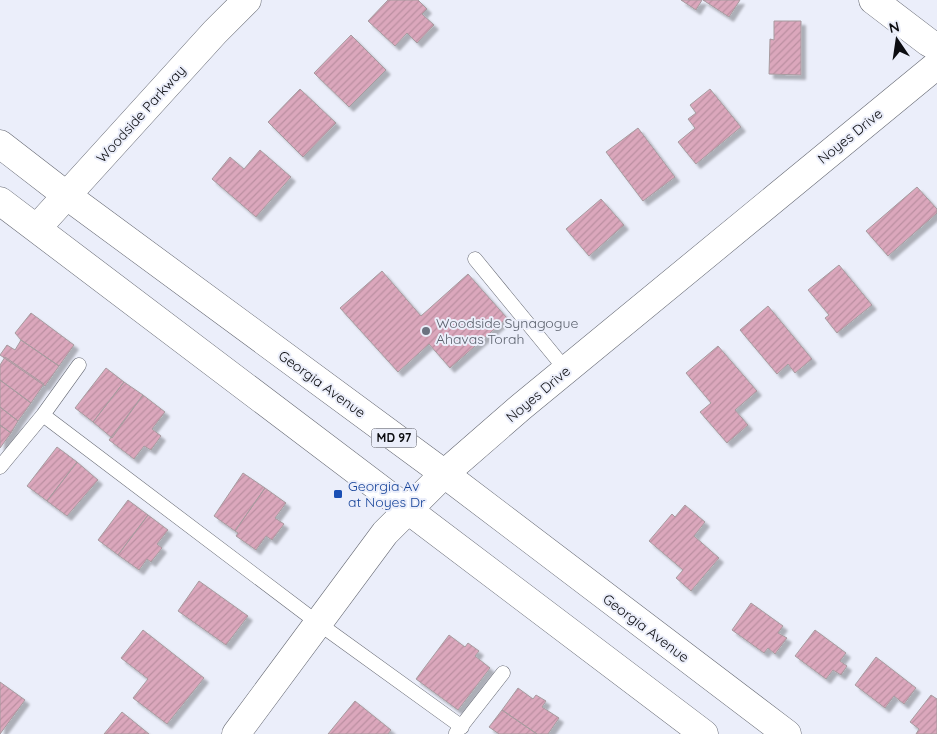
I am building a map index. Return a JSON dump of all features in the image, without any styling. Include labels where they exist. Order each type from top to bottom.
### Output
[{"type":"main road","name":"Woodside Parkway","points":[[37,228],[247,0]]},
{"type":"main road","points":[[873,0],[937,47]]},
{"type":"main road","name":"Noyes Drive","points":[[236,734],[385,533],[444,474],[566,370],[937,65]]},
{"type":"main road","name":"Georgia Avenue","points":[[0,144],[66,195],[444,474],[787,734]]},
{"type":"main road","points":[[0,201],[704,734]]},
{"type":"lane","points":[[475,259],[566,370]]},
{"type":"lane","points":[[0,467],[43,415],[80,365]]},
{"type":"lane","points":[[43,415],[459,730],[503,673]]},
{"type":"building","points":[[388,0],[418,0],[427,9],[422,14],[434,25],[417,43],[407,33],[395,46],[368,21]]},
{"type":"building","points":[[681,0],[702,0],[696,10]]},
{"type":"building","points":[[703,0],[740,0],[729,17]]},
{"type":"building","points":[[774,21],[801,21],[801,75],[769,74],[770,39],[774,40]]},
{"type":"building","points":[[351,35],[386,70],[349,107],[314,73]]},
{"type":"building","points":[[300,89],[336,123],[303,157],[268,122]]},
{"type":"building","points":[[710,89],[741,127],[696,164],[678,142],[695,128],[688,119],[696,113],[690,105]]},
{"type":"building","points":[[638,128],[675,177],[643,201],[606,152]]},
{"type":"building","points":[[260,150],[291,177],[256,217],[212,179],[230,157],[244,169]]},
{"type":"building","points":[[917,187],[937,209],[937,213],[888,256],[866,231]]},
{"type":"building","points":[[601,199],[624,225],[589,256],[566,229]]},
{"type":"building","points":[[839,265],[872,305],[837,333],[825,318],[829,315],[808,290]]},
{"type":"building","name":"Woodside Synagogue Ahavas Torah","points":[[382,271],[421,316],[468,274],[507,318],[450,368],[429,344],[398,372],[340,308]]},
{"type":"building","points":[[768,306],[812,359],[795,373],[788,364],[777,374],[740,330]]},
{"type":"building","points":[[31,313],[74,345],[59,366],[21,340],[15,333]]},
{"type":"building","points":[[21,340],[59,366],[45,386],[0,355],[7,345],[15,350]]},
{"type":"building","points":[[718,346],[757,391],[735,410],[748,425],[727,443],[700,412],[711,403],[686,373]]},
{"type":"building","points":[[5,357],[44,384],[31,403],[0,380],[0,365]]},
{"type":"building","points":[[106,368],[124,382],[93,422],[75,408]]},
{"type":"building","points":[[0,380],[31,403],[18,421],[0,407]]},
{"type":"building","points":[[124,382],[143,395],[112,438],[93,422]]},
{"type":"building","points":[[143,395],[165,412],[152,429],[161,436],[151,450],[144,446],[134,459],[109,440]]},
{"type":"building","points":[[0,407],[18,421],[11,433],[0,425]]},
{"type":"building","points":[[0,425],[11,433],[0,448]]},
{"type":"building","points":[[57,447],[77,462],[47,501],[27,486]]},
{"type":"building","points":[[77,462],[98,480],[67,516],[47,501]]},
{"type":"building","points":[[243,473],[265,488],[235,531],[214,516]]},
{"type":"building","points":[[265,488],[286,503],[275,518],[284,524],[272,540],[266,536],[256,550],[236,536],[238,533],[235,531]]},
{"type":"building","points":[[128,500],[148,515],[118,555],[98,540]]},
{"type":"building","points":[[685,505],[705,522],[694,536],[719,558],[691,591],[676,578],[683,570],[649,541],[672,514],[675,517]]},
{"type":"building","points":[[148,515],[168,530],[157,544],[162,548],[151,562],[147,559],[139,570],[118,555]]},
{"type":"building","points":[[199,581],[248,616],[226,645],[178,611]]},
{"type":"building","points":[[751,603],[783,626],[778,633],[787,638],[775,654],[768,648],[764,653],[732,630]]},
{"type":"building","points":[[143,630],[204,678],[167,724],[133,698],[148,679],[121,658]]},
{"type":"building","points":[[815,630],[846,653],[840,661],[847,666],[841,675],[833,670],[826,679],[795,656]]},
{"type":"building","points":[[449,635],[465,647],[468,643],[479,651],[475,656],[490,668],[458,710],[416,679]]},
{"type":"building","points":[[876,657],[916,688],[904,704],[894,696],[885,708],[855,685]]},
{"type":"building","points":[[0,682],[25,700],[0,734]]},
{"type":"building","points":[[518,688],[533,699],[536,695],[546,701],[542,707],[559,718],[548,734],[537,734],[502,710]]},
{"type":"building","points":[[931,695],[937,699],[937,734],[916,734],[919,729],[910,722]]},
{"type":"building","points":[[355,701],[391,730],[388,734],[328,734]]},
{"type":"building","points":[[502,710],[537,734],[499,734],[489,727]]},
{"type":"building","points":[[122,712],[149,734],[104,734]]},
{"type":"place","name":"Woodside Synagogue Ahavas Torah","points":[[426,331]]},
{"type":"place","name":"Georgia Av at Noyes Dr","points":[[338,494]]}]
